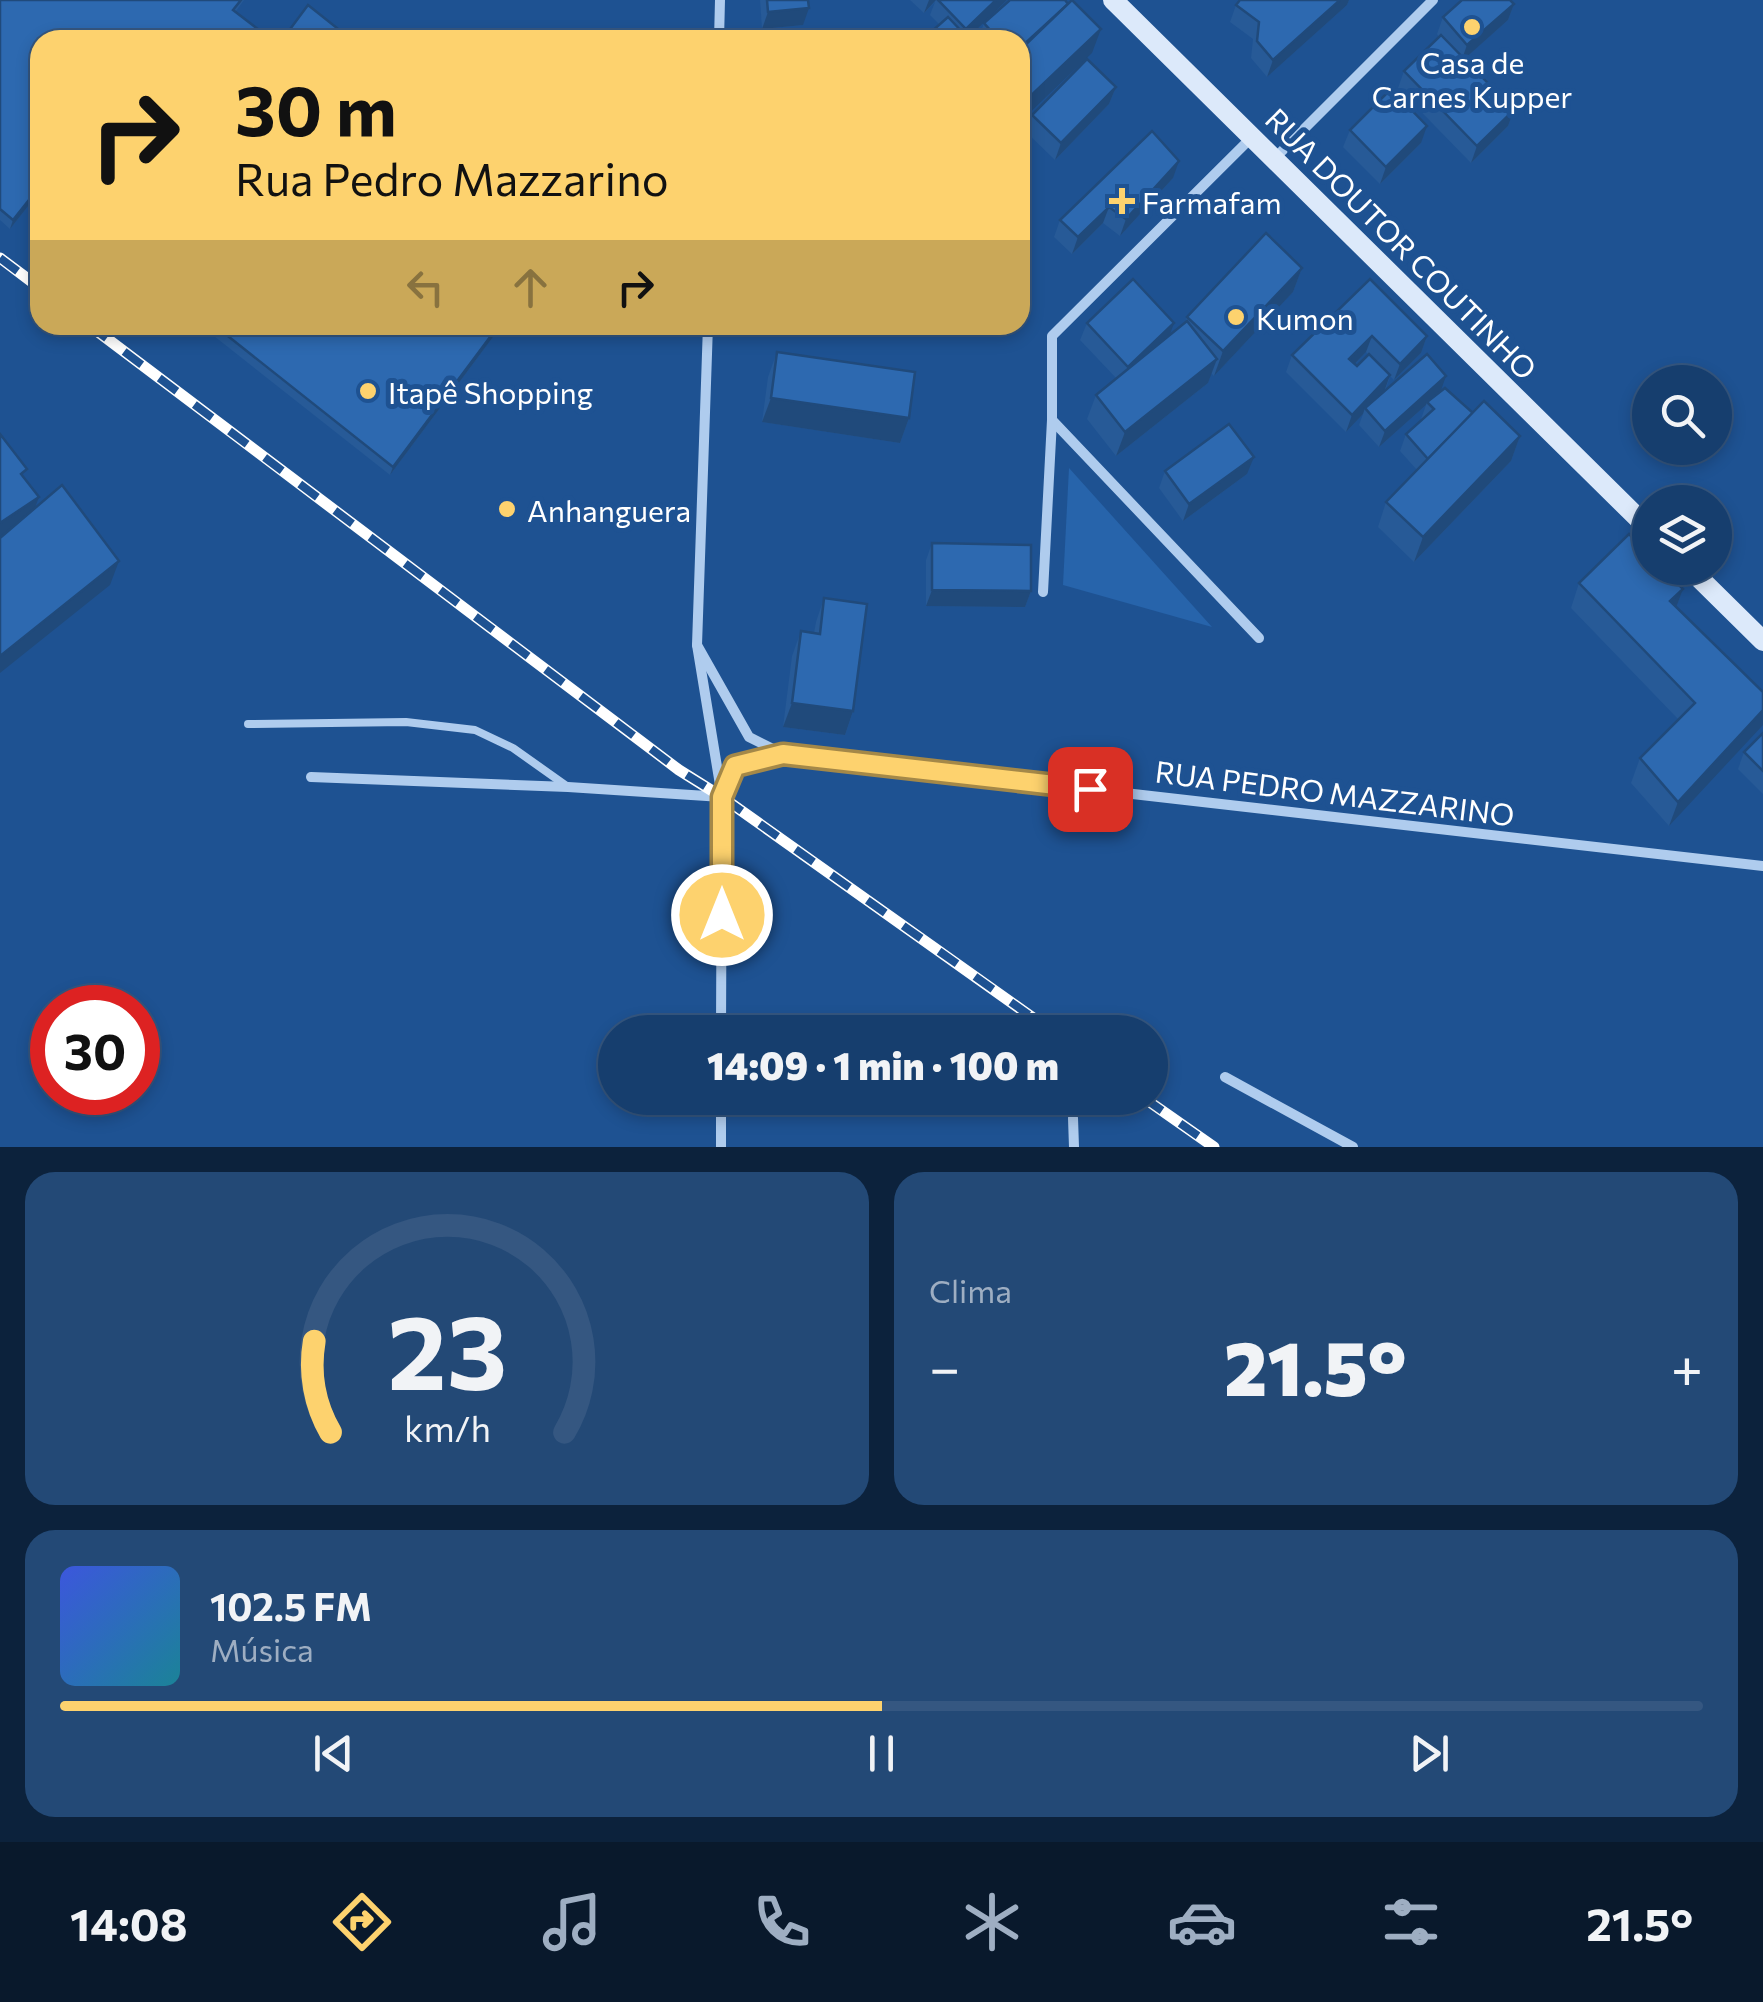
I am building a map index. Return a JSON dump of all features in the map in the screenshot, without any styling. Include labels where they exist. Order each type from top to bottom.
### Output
[{"type":"main road","name":"RUA DOUTOR COUTINHO","points":[[1113,0],[1632,512]]},
{"type":"main road","points":[[1705,585],[1763,641]]},
{"type":"street","points":[[719,30],[720,0]]},
{"type":"street","points":[[1274,159],[1433,0]]},
{"type":"street","points":[[1043,592],[1052,336],[1252,137]]},
{"type":"street","points":[[708,335],[697,644],[722,797],[721,1015]]},
{"type":"street","points":[[1052,420],[1259,638]]},
{"type":"street","name":"RUA PEDRO MAZZARINO","points":[[697,644],[749,737],[783,754],[1763,866]]},
{"type":"street","name":"RUA PEDRO MAZZARINO","points":[[722,797],[735,766],[783,754]]},
{"type":"street","points":[[311,777],[568,786],[722,797]]},
{"type":"street","points":[[1225,1077],[1352,1147]]},
{"type":"street","points":[[721,1115],[721,1147]]},
{"type":"street","points":[[1073,1118],[1074,1147]]},
{"type":"lane","points":[[248,724],[406,722],[475,730],[513,748],[568,786]]},
{"type":"shaded area","points":[[1069,468],[1212,627],[1063,585]]},
{"type":"building","points":[[0,0],[241,0],[233,10],[259,30],[30,30],[30,199],[13,220],[0,209]]},
{"type":"building","points":[[767,0],[808,0],[809,8],[768,12]]},
{"type":"building","points":[[938,0],[996,0],[966,29]]},
{"type":"building","points":[[1010,0],[1065,0],[1068,4],[1030,39],[1030,30],[990,30],[984,23]]},
{"type":"building","points":[[1072,0],[1101,29],[1030,96],[1030,40]]},
{"type":"building","points":[[1240,0],[1340,0],[1273,60],[1257,41],[1259,22],[1236,5]]},
{"type":"building","points":[[1462,0],[1510,0],[1514,4],[1467,45],[1443,17]]},
{"type":"building","points":[[308,5],[339,30],[289,30]]},
{"type":"building","points":[[948,17],[960,30],[933,30]]},
{"type":"building","points":[[1441,35],[1514,110],[1477,146],[1404,71]]},
{"type":"building","points":[[1087,59],[1116,87],[1061,143],[1032,115]]},
{"type":"building","points":[[1391,89],[1427,126],[1386,167],[1350,130]]},
{"type":"building","name":"Farmafam","points":[[1152,131],[1179,161],[1126,219],[1109,207],[1078,237],[1060,220]]},
{"type":"building","name":"Kumon","points":[[1266,233],[1302,268],[1223,351],[1187,317]]},
{"type":"building","points":[[1133,279],[1174,323],[1128,367],[1087,323]]},
{"type":"building","points":[[1370,279],[1427,336],[1400,364],[1372,336],[1349,359],[1357,366],[1369,354],[1390,375],[1352,415],[1292,355]]},
{"type":"building","points":[[1187,321],[1217,359],[1125,432],[1096,395]]},
{"type":"building","name":"Itapê Shopping","points":[[227,335],[492,335],[393,467]]},
{"type":"building","points":[[777,352],[915,372],[909,418],[771,398]]},
{"type":"building","points":[[1427,354],[1446,376],[1385,431],[1365,408]]},
{"type":"building","points":[[1445,388],[1473,413],[1428,459],[1406,434],[1434,409],[1427,402]]},
{"type":"building","points":[[1484,401],[1520,436],[1423,537],[1386,502]]},
{"type":"building","points":[[1229,424],[1254,457],[1189,504],[1165,471]]},
{"type":"building","points":[[0,434],[27,469],[21,474],[39,497],[0,523]]},
{"type":"building","points":[[62,485],[119,561],[0,656],[0,538]]},
{"type":"building","points":[[1629,534],[1632,585],[1679,585],[1683,589],[1670,601],[1763,692],[1763,710],[1678,802],[1640,758],[1695,703],[1579,583]]},
{"type":"building","points":[[932,543],[1031,545],[1031,591],[932,590]]},
{"type":"building","points":[[824,598],[867,604],[853,711],[792,703],[801,631],[820,634]]},
{"type":"building","points":[[1763,733],[1763,771],[1744,752]]},
{"type":"railway","points":[[0,258],[30,280]]},
{"type":"railway","points":[[102,335],[679,770],[1029,1015]]},
{"type":"railway","points":[[1168,1115],[1214,1147]]},
{"type":"place","name":"Casa de Carnes Kupper","points":[[1472,27]]},
{"type":"place","name":"Farmafam","points":[[1122,201]]},
{"type":"place","name":"Kumon","points":[[1236,317]]},
{"type":"place","name":"Itapê Shopping","points":[[368,391]]},
{"type":"place","name":"Anhanguera","points":[[507,509]]},
{"type":"route","points":[[722,915],[722,797],[735,766],[783,754],[1090,789]]}]
